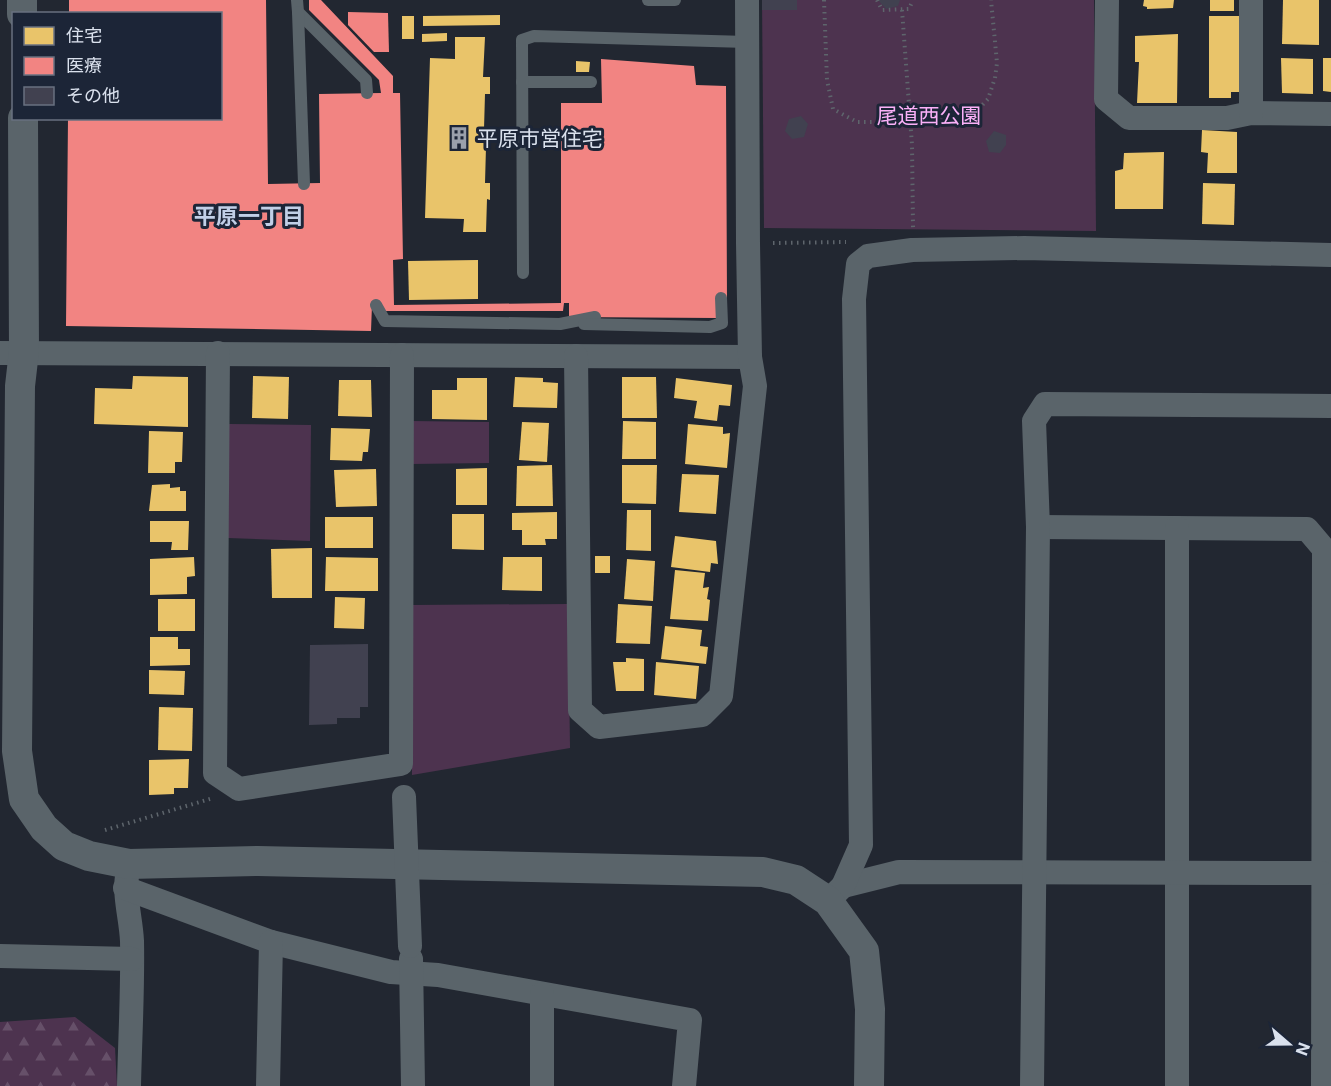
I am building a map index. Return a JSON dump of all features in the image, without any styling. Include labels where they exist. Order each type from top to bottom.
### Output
[{"type":"street","points":[[576,356],[580,710],[599,727],[702,715],[721,696],[754,386],[750,357],[747,0]]},
{"type":"street","points":[[1107,0],[1106,99],[1129,118],[1227,118],[1251,113],[1331,114]]},
{"type":"street","points":[[1251,0],[1251,113]]},
{"type":"street","points":[[23,120],[12,352],[20,386],[17,751],[24,799],[44,828],[64,846],[271,942],[392,972],[438,975],[690,1020],[684,1086]]},
{"type":"street","points":[[835,893],[861,845],[854,300],[858,264],[868,256],[912,250],[1036,249],[1331,255]]},
{"type":"street","points":[[12,352],[750,357]]},
{"type":"street","points":[[218,353],[215,773],[239,789],[401,764]]},
{"type":"street","points":[[402,355],[401,764],[412,974],[413,1086]]},
{"type":"street","points":[[1032,1086],[1038,527],[1034,421],[1045,404],[1331,405]]},
{"type":"street","points":[[1038,527],[1307,530],[1324,549],[1323,1086]]},
{"type":"street","points":[[1177,528],[1177,1086]]},
{"type":"street","points":[[127,876],[258,861],[763,872],[835,893],[898,872],[1322,873]]},
{"type":"street","points":[[127,876],[132,926],[129,1086]]},
{"type":"street","points":[[835,893],[864,951],[870,1009],[869,1086]]},
{"type":"street","points":[[268,1086],[271,942]]},
{"type":"street","points":[[0,956],[132,959]]},
{"type":"street","points":[[542,994],[542,1086]]},
{"type":"lane","points":[[648,0],[675,0]]},
{"type":"lane","points":[[298,6],[304,184]]},
{"type":"lane","points":[[298,6],[366,81],[367,93]]},
{"type":"lane","points":[[523,273],[522,40],[534,36],[747,42]]},
{"type":"lane","points":[[522,82],[591,82]]},
{"type":"lane","points":[[376,305],[385,321],[710,327],[722,323],[721,298]]},
{"type":"lane","points":[[560,324],[595,317]]},
{"type":"path","points":[[824,0],[827,80],[833,109],[857,122],[910,123],[966,122],[987,99],[997,63],[991,0]]},
{"type":"path","points":[[877,0],[882,10],[909,9],[912,0]]},
{"type":"path","points":[[902,10],[910,123],[913,230]]},
{"type":"path","points":[[748,243],[854,242],[858,264]]},
{"type":"path","points":[[103,830],[210,799],[227,781]]},
{"type":"green space","name":"尾道西公園","points":[[762,0],[1094,0],[1096,231],[764,228]]},
{"type":"green space","points":[[412,421],[489,422],[489,463],[412,464]]},
{"type":"green space","points":[[229,424],[311,425],[310,541],[228,538]]},
{"type":"green space","points":[[568,604],[570,748],[412,775],[412,605]]},
{"type":"green space","points":[[75,1017],[115,1048],[117,1086],[0,1086],[0,1022]]},
{"type":"building: 住宅","points":[[1144,0],[1174,0],[1173,8],[1147,9],[1143,6]]},
{"type":"building: 住宅","points":[[1210,0],[1234,0],[1234,11],[1210,11]]},
{"type":"building: 住宅","points":[[1283,0],[1319,0],[1319,45],[1282,44]]},
{"type":"building: 住宅","points":[[500,15],[500,25],[423,26],[423,16]]},
{"type":"building: 住宅","points":[[402,16],[414,16],[414,39],[402,39]]},
{"type":"building: 住宅","points":[[1209,16],[1239,16],[1239,92],[1231,92],[1231,98],[1209,98]]},
{"type":"building: 住宅","points":[[447,33],[447,41],[422,42],[422,34]]},
{"type":"building: 住宅","points":[[1178,34],[1177,103],[1137,103],[1139,62],[1135,62],[1135,36]]},
{"type":"building: 住宅","name":"平原市営住宅","points":[[455,37],[485,37],[483,77],[490,77],[490,94],[485,94],[484,129],[490,130],[490,147],[486,147],[485,183],[490,183],[490,200],[487,199],[486,232],[463,232],[464,219],[425,218],[430,58],[455,59]]},
{"type":"building: 住宅","points":[[1281,58],[1313,59],[1313,94],[1282,93]]},
{"type":"building: 住宅","points":[[1323,58],[1331,58],[1331,92],[1323,91]]},
{"type":"building: 住宅","points":[[576,61],[590,62],[589,72],[576,72]]},
{"type":"building: 住宅","points":[[1202,130],[1237,132],[1237,173],[1207,173],[1208,153],[1201,152]]},
{"type":"building: 住宅","points":[[1164,152],[1163,209],[1115,209],[1115,171],[1123,169],[1124,153]]},
{"type":"building: 住宅","points":[[1203,183],[1235,184],[1234,225],[1202,224]]},
{"type":"building: 住宅","points":[[478,260],[478,299],[409,300],[408,261]]},
{"type":"building: 住宅","points":[[133,376],[188,377],[188,427],[94,424],[95,388],[132,389]]},
{"type":"building: 住宅","points":[[253,376],[289,377],[288,419],[252,418]]},
{"type":"building: 住宅","points":[[515,377],[543,378],[543,382],[558,383],[557,408],[513,407]]},
{"type":"building: 住宅","points":[[622,377],[656,377],[657,418],[622,418]]},
{"type":"building: 住宅","points":[[457,378],[487,378],[487,420],[432,419],[432,390],[457,390]]},
{"type":"building: 住宅","points":[[676,378],[732,385],[730,406],[719,405],[717,421],[694,418],[697,401],[674,398]]},
{"type":"building: 住宅","points":[[339,380],[371,380],[372,417],[338,416]]},
{"type":"building: 住宅","points":[[623,421],[656,422],[656,459],[622,459]]},
{"type":"building: 住宅","points":[[522,422],[549,423],[547,462],[519,460]]},
{"type":"building: 住宅","points":[[688,424],[723,427],[723,434],[730,433],[727,468],[685,464]]},
{"type":"building: 住宅","points":[[331,428],[370,429],[368,452],[363,452],[362,461],[330,460]]},
{"type":"building: 住宅","points":[[149,431],[183,432],[182,462],[175,462],[175,473],[148,473]]},
{"type":"building: 住宅","points":[[552,465],[553,506],[516,506],[517,466]]},
{"type":"building: 住宅","points":[[622,465],[657,465],[656,504],[622,503]]},
{"type":"building: 住宅","points":[[487,468],[487,505],[456,505],[456,469]]},
{"type":"building: 住宅","points":[[376,469],[377,506],[336,507],[334,470]]},
{"type":"building: 住宅","points":[[682,474],[719,475],[716,514],[679,512]]},
{"type":"building: 住宅","points":[[170,484],[170,488],[180,487],[180,491],[186,491],[186,511],[149,511],[152,485]]},
{"type":"building: 住宅","points":[[627,510],[651,510],[651,551],[626,550]]},
{"type":"building: 住宅","points":[[557,512],[557,539],[545,539],[546,545],[522,545],[522,530],[512,530],[512,513]]},
{"type":"building: 住宅","points":[[452,514],[484,514],[484,550],[452,549]]},
{"type":"building: 住宅","points":[[325,517],[373,517],[373,548],[325,548]]},
{"type":"building: 住宅","points":[[150,521],[189,521],[188,550],[171,550],[172,542],[150,542]]},
{"type":"building: 住宅","points":[[675,536],[716,541],[718,564],[711,563],[710,572],[671,567]]},
{"type":"building: 住宅","points":[[312,548],[312,598],[272,598],[271,549]]},
{"type":"building: 住宅","points":[[595,556],[610,556],[610,573],[595,573]]},
{"type":"building: 住宅","points":[[194,557],[195,576],[187,577],[187,594],[150,595],[150,559]]},
{"type":"building: 住宅","points":[[326,557],[378,558],[378,591],[325,591]]},
{"type":"building: 住宅","points":[[503,557],[542,557],[542,591],[502,590]]},
{"type":"building: 住宅","points":[[627,559],[655,561],[653,601],[624,599]]},
{"type":"building: 住宅","points":[[675,570],[705,573],[703,588],[709,587],[707,599],[710,600],[708,621],[670,619]]},
{"type":"building: 住宅","points":[[335,597],[365,598],[364,629],[334,628]]},
{"type":"building: 住宅","points":[[158,599],[195,599],[195,631],[158,631]]},
{"type":"building: 住宅","points":[[618,604],[652,606],[650,644],[616,643]]},
{"type":"building: 住宅","points":[[665,626],[702,630],[700,646],[708,647],[706,664],[661,659]]},
{"type":"building: 住宅","points":[[150,637],[178,637],[178,649],[190,649],[190,665],[150,666]]},
{"type":"building: 住宅","points":[[626,658],[644,659],[644,691],[616,691],[613,662],[626,662]]},
{"type":"building: 住宅","points":[[656,662],[699,666],[696,699],[654,695]]},
{"type":"building: 住宅","points":[[149,670],[185,671],[184,695],[149,694]]},
{"type":"building: 住宅","points":[[159,707],[193,708],[192,751],[158,750]]},
{"type":"building: 住宅","points":[[189,759],[188,788],[174,788],[174,794],[149,795],[149,760]]},
{"type":"building: 医療","points":[[69,0],[266,0],[268,184],[320,183],[319,94],[381,93],[379,80],[309,10],[309,0],[321,0],[393,76],[393,93],[400,93],[403,259],[393,260],[394,305],[561,303],[561,103],[602,103],[601,59],[694,66],[696,85],[726,86],[727,299],[716,299],[716,318],[569,317],[569,303],[564,303],[563,311],[383,311],[372,305],[371,331],[66,326],[68,120],[222,120],[222,12],[69,12]]},
{"type":"building: 医療","points":[[348,12],[388,13],[389,52],[374,52],[348,25]]},
{"type":"building: その他","points":[[762,0],[797,0],[797,10],[762,10]]},
{"type":"building: その他","points":[[878,0],[900,0],[898,6],[886,9]]},
{"type":"building: その他","points":[[801,116],[808,124],[804,137],[792,139],[785,131],[789,119]]},
{"type":"building: その他","points":[[994,131],[1006,135],[1006,145],[1000,153],[989,152],[986,141]]},
{"type":"building: その他","points":[[368,644],[368,707],[360,707],[360,718],[337,718],[337,724],[309,725],[310,645]]},
{"type":"place","name":"平原市営住宅","points":[[459,138]]},
{"type":"district","name":"平原一丁目","points":[[249,216]]}]
